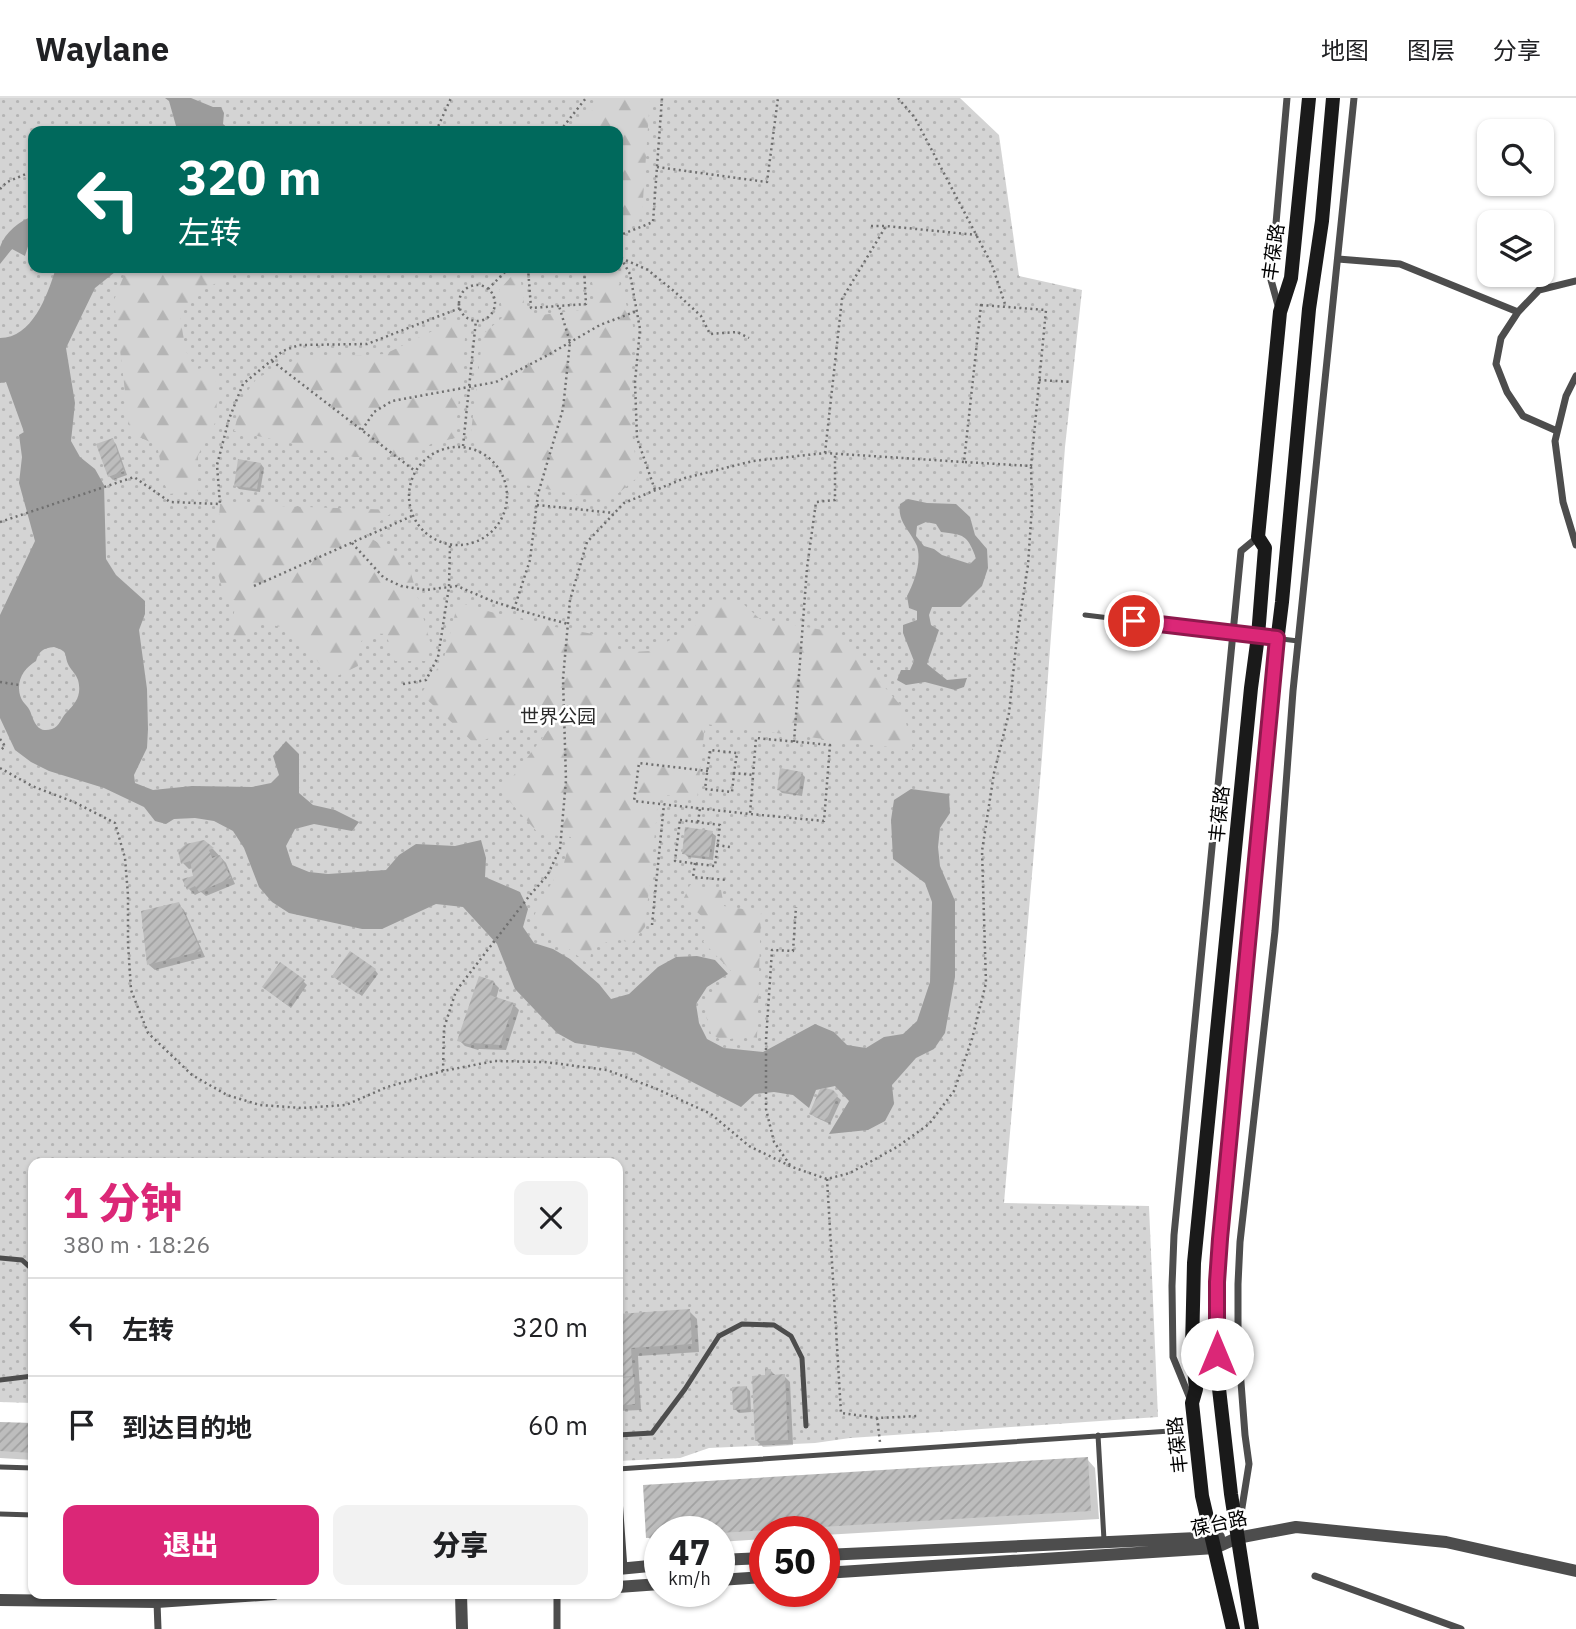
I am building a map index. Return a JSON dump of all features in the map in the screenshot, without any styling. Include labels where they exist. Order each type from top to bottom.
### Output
[{"type":"main road","name":"丰葆路","points":[[1233,1629],[1202,1496],[1192,1403],[1196,1389],[1192,1348],[1193,1296],[1198,1210],[1258,636],[1265,548],[1258,537],[1280,312],[1291,278],[1309,98]]},
{"type":"main road","points":[[1252,1629],[1231,1494],[1217,1371],[1217,1282],[1309,309],[1322,221],[1334,98]]},
{"type":"street","points":[[1280,312],[1270,280],[1287,98]]},
{"type":"street","points":[[1237,1538],[1250,1464],[1245,1435],[1238,1343],[1240,1242],[1275,931],[1298,642],[1354,98]]},
{"type":"street","points":[[1338,259],[1400,264],[1518,312]]},
{"type":"street","points":[[1557,431],[1523,416],[1507,392],[1496,364],[1501,338],[1518,312],[1539,290],[1576,281]]},
{"type":"street","points":[[1576,376],[1566,396],[1555,441],[1563,502],[1576,545]]},
{"type":"street","points":[[1192,1403],[1173,1357],[1174,1236],[1241,551],[1258,537]]},
{"type":"street","name":"葆台路","points":[[840,1572],[1213,1542],[1296,1527],[1446,1542],[1576,1571]]},
{"type":"street","name":"葆台路","points":[[840,1554],[1104,1542],[1213,1542]]},
{"type":"street","points":[[623,1569],[644,1567]]},
{"type":"street","points":[[1315,1576],[1461,1629]]},
{"type":"street","points":[[623,1587],[644,1585]]},
{"type":"street","points":[[0,1600],[42,1599]]},
{"type":"street","points":[[102,1599],[157,1602],[186,1599]]},
{"type":"street","points":[[461,1599],[462,1629]]},
{"type":"street","points":[[557,1599],[557,1629]]},
{"type":"street","points":[[157,1602],[158,1629]]},
{"type":"lane","points":[[1085,615],[1298,642]]},
{"type":"lane","points":[[0,1258],[22,1260],[28,1265]]},
{"type":"lane","points":[[623,1435],[652,1433],[685,1389],[719,1336],[743,1324],[774,1325],[791,1336],[802,1358],[806,1426]]},
{"type":"lane","points":[[0,1380],[28,1377]]},
{"type":"lane","points":[[623,1470],[1170,1431]]},
{"type":"lane","points":[[1098,1435],[1104,1542]]},
{"type":"lane","points":[[0,1467],[28,1468]]},
{"type":"lane","points":[[0,1514],[28,1516]]},
{"type":"path","points":[[438,126],[451,98]]},
{"type":"path","points":[[564,126],[586,98]]},
{"type":"path","points":[[623,234],[653,222],[662,98]]},
{"type":"path","points":[[657,167],[767,182],[778,98]]},
{"type":"path","points":[[898,98],[915,118],[992,265],[1006,307]]},
{"type":"path","points":[[0,189],[7,181],[28,173]]},
{"type":"path","points":[[871,226],[976,235]]},
{"type":"path","points":[[825,453],[842,299],[886,226]]},
{"type":"path","points":[[623,259],[648,270],[676,292],[701,316],[710,334],[737,331],[749,338]]},
{"type":"path","points":[[623,261],[631,274],[640,329],[635,382],[637,438],[655,490]]},
{"type":"path","points":[[488,289],[504,273]]},
{"type":"path","points":[[528,273],[531,308],[586,304],[584,273]]},
{"type":"path","points":[[478,286],[488,289],[494,299],[493,311],[484,319],[467,318],[460,308],[461,297],[467,289],[478,286]]},
{"type":"path","points":[[0,768],[32,786],[115,822],[125,858],[131,990],[148,1032],[192,1075],[227,1095],[260,1105],[302,1108],[346,1105],[387,1087],[443,1071],[495,1061],[545,1062],[607,1070],[657,1089],[711,1114],[749,1146],[792,1167],[827,1179],[850,1173],[929,1124],[954,1091],[972,1039],[986,983],[982,851],[994,773],[1009,713],[1028,565],[1032,506],[1031,466],[1046,310],[981,305],[964,462]]},
{"type":"path","points":[[514,609],[530,560],[538,494],[563,409],[570,342],[559,306]]},
{"type":"path","points":[[0,522],[134,477],[170,502],[220,504],[218,465],[229,419],[243,384],[283,351],[299,345],[367,344],[460,308]]},
{"type":"path","points":[[362,430],[374,412],[392,401],[496,382],[600,325],[637,311]]},
{"type":"path","points":[[463,448],[476,320]]},
{"type":"path","points":[[272,360],[415,471]]},
{"type":"path","points":[[1039,380],[1072,382]]},
{"type":"path","points":[[470,448],[485,454],[505,480],[508,497],[505,513],[496,528],[483,539],[467,545],[450,545],[434,540],[421,529],[412,516],[408,501],[409,485],[415,471],[425,458],[439,450],[470,448]]},
{"type":"path","points":[[794,742],[808,554],[816,502],[835,500],[835,453]]},
{"type":"path","points":[[443,1071],[444,1028],[456,990],[547,876],[560,849],[566,780],[563,679],[570,600],[587,542],[614,513],[624,503],[685,478],[753,461],[835,453],[1031,466]]},
{"type":"path","points":[[537,505],[614,513]]},
{"type":"path","points":[[254,586],[412,516]]},
{"type":"path","points":[[352,543],[384,578],[401,586],[426,590],[457,586],[514,609],[568,624]]},
{"type":"path","points":[[403,684],[426,680],[438,657],[449,587],[450,545]]},
{"type":"path","points":[[0,682],[19,685]]},
{"type":"path","points":[[708,771],[639,763],[634,801],[750,814],[824,821],[830,745],[756,738],[750,814]]},
{"type":"path","points":[[0,739],[5,746],[0,751]]},
{"type":"path","points":[[710,750],[737,753],[734,773],[732,792],[705,789],[710,750]]},
{"type":"path","points":[[734,773],[753,775]]},
{"type":"path","points":[[652,925],[664,804]]},
{"type":"path","points":[[698,823],[700,808]]},
{"type":"path","points":[[680,820],[698,823],[720,825],[715,866],[675,861],[680,820]]},
{"type":"path","points":[[717,845],[730,847]]},
{"type":"path","points":[[695,863],[694,877],[727,880]]},
{"type":"path","points":[[792,1167],[774,1142],[766,1109],[766,1040],[772,950],[793,951],[796,907]]},
{"type":"path","points":[[827,1179],[841,1413],[877,1418],[918,1416]]},
{"type":"path","points":[[877,1418],[881,1451]]},
{"type":"green space","name":"世界公园","points":[[0,98],[960,98],[999,135],[1019,276],[1082,290],[1065,447],[1004,1203],[1149,1206],[1158,1417],[850,1438],[815,1443],[709,1448],[680,1458],[623,1461],[623,1158],[28,1158],[28,1403],[0,1402]]},
{"type":"green space","points":[[650,98],[642,214],[623,226],[623,126],[577,126],[603,100]]},
{"type":"green space","points":[[125,273],[234,273],[199,292],[179,312],[186,351],[196,370],[211,364],[216,382],[217,419],[198,456],[198,491],[169,494],[160,474],[162,470],[157,445],[130,433],[114,300]]},
{"type":"green space","points":[[514,273],[520,273],[526,317],[596,308],[591,273],[617,273],[633,326],[629,410],[638,477],[609,501],[515,483],[497,459],[470,440],[483,334],[503,317],[499,290]]},
{"type":"green space","points":[[455,320],[466,328],[455,438],[431,444],[409,457],[354,457],[234,431],[242,399],[257,378],[297,359],[385,354]]},
{"type":"green space","points":[[220,504],[396,510],[363,533],[409,566],[431,645],[425,661],[395,661],[386,634],[371,635],[365,637],[360,645],[358,666],[331,679],[307,647],[281,627],[263,623],[252,631],[244,642],[232,637],[235,601],[223,591],[215,564]]},
{"type":"green space","points":[[714,598],[741,602],[760,619],[834,632],[902,707],[913,750],[705,724],[697,800],[659,794],[645,927],[632,943],[615,939],[592,948],[589,965],[533,920],[538,905],[564,863],[571,837],[539,834],[501,792],[549,729],[542,708],[521,725],[475,744],[421,694],[444,658],[458,602],[538,623],[620,638],[614,653],[650,651],[694,627]]},
{"type":"green space","points":[[690,885],[721,890],[724,906],[761,912],[757,1038],[742,1036],[723,1041],[711,1034],[706,1016],[709,1000],[735,975],[703,942],[712,925],[683,900]]},
{"type":"shaded area","points":[[165,98],[191,98],[213,107],[221,107],[225,126],[176,126],[169,101]]},
{"type":"shaded area","points":[[28,219],[28,246],[25,256],[12,249],[0,264],[0,247],[5,237]]},
{"type":"shaded area","points":[[54,273],[114,273],[95,288],[66,348],[75,403],[71,441],[80,457],[95,469],[104,485],[106,559],[116,575],[145,601],[145,614],[139,630],[147,689],[147,748],[134,775],[135,783],[153,790],[192,786],[252,787],[271,783],[279,775],[273,756],[286,741],[299,754],[299,793],[313,805],[335,810],[359,822],[352,831],[314,824],[295,829],[286,846],[292,865],[309,872],[328,874],[386,870],[399,855],[416,844],[455,846],[481,840],[486,858],[485,877],[520,892],[528,909],[523,927],[534,943],[553,949],[570,959],[599,984],[611,999],[629,994],[658,967],[676,957],[697,956],[715,960],[728,974],[707,987],[696,1004],[699,1023],[707,1039],[724,1048],[763,1052],[815,1024],[834,1032],[847,1045],[866,1048],[884,1037],[903,1034],[917,1021],[930,982],[932,902],[925,883],[893,859],[891,820],[894,800],[911,789],[949,794],[950,813],[940,828],[938,847],[940,866],[955,901],[955,977],[945,1033],[934,1049],[916,1058],[892,1085],[894,1104],[885,1121],[868,1130],[829,1134],[849,1101],[835,1086],[816,1090],[809,1108],[793,1095],[774,1092],[755,1094],[741,1107],[634,1052],[575,1043],[557,1033],[515,989],[497,944],[463,907],[436,904],[382,929],[362,929],[289,913],[272,902],[259,887],[244,848],[233,831],[214,821],[195,818],[174,819],[166,824],[155,821],[144,807],[104,788],[49,771],[15,750],[0,718],[0,615],[35,541],[19,483],[22,457],[19,435],[24,432],[6,382],[0,383],[0,338],[21,331],[36,314]],"holes":[[[54,647],[64,652],[77,678],[79,694],[57,726],[43,730],[37,726],[21,698],[20,681],[42,651]]]},
{"type":"shaded area","points":[[908,499],[956,504],[970,517],[975,535],[987,549],[988,568],[982,586],[961,607],[932,607],[929,615],[931,625],[939,630],[927,664],[947,680],[967,678],[964,687],[955,690],[925,682],[906,685],[897,680],[901,670],[910,670],[914,661],[903,633],[903,625],[917,620],[917,611],[909,608],[907,596],[915,579],[919,559],[917,546],[901,516],[900,504]],"holes":[[[926,522],[936,524],[941,532],[964,537],[976,558],[970,564],[924,546],[916,536],[917,526]]]},
{"type":"building","points":[[113,438],[124,471],[108,477],[96,444]]},
{"type":"building","points":[[238,459],[261,463],[257,489],[234,486]]},
{"type":"building","points":[[780,768],[802,772],[798,794],[777,790]]},
{"type":"building","points":[[685,827],[713,831],[709,857],[682,854]]},
{"type":"building","points":[[204,840],[214,848],[209,850],[212,858],[220,855],[231,878],[199,892],[195,886],[187,890],[182,879],[193,876],[190,861],[181,864],[178,851],[186,844]]},
{"type":"building","points":[[179,902],[201,951],[147,965],[141,911]]},
{"type":"building","points":[[350,951],[376,969],[358,994],[332,976]]},
{"type":"building","points":[[280,962],[305,980],[287,1005],[262,987]]},
{"type":"building","points":[[479,976],[494,981],[490,995],[514,1003],[500,1045],[472,1045],[457,1041]]},
{"type":"building","points":[[825,1088],[838,1095],[826,1121],[809,1114],[820,1089]]},
{"type":"building","points":[[690,1309],[692,1344],[631,1348],[633,1376],[623,1377],[623,1314]]},
{"type":"building","points":[[765,1369],[771,1369],[771,1375],[785,1374],[788,1440],[755,1441],[752,1376],[765,1375]]},
{"type":"building","points":[[634,1377],[635,1404],[623,1405],[623,1378]]},
{"type":"building","points":[[747,1386],[748,1409],[733,1410],[732,1387]]},
{"type":"building","points":[[0,1422],[28,1423],[28,1453],[0,1451]]},
{"type":"building","points":[[1088,1457],[1091,1511],[840,1526],[840,1516],[749,1516],[749,1531],[735,1532],[735,1516],[645,1516],[643,1485]]},
{"type":"route","points":[[1134,621],[1277,638],[1220,1239],[1217,1354]]}]
